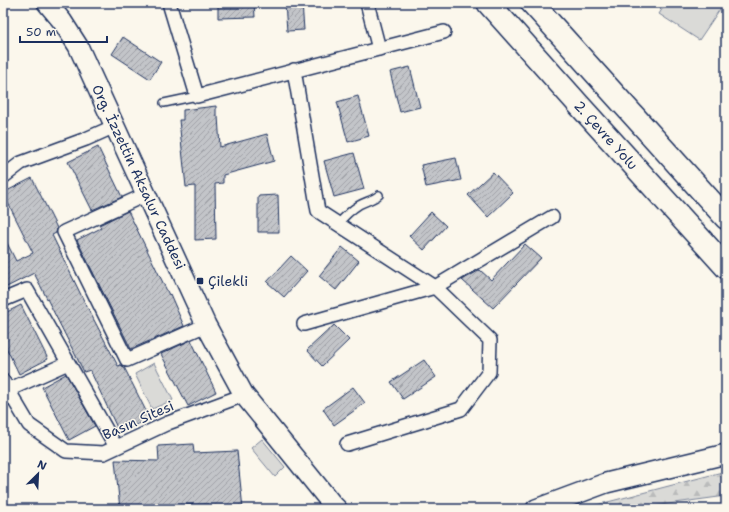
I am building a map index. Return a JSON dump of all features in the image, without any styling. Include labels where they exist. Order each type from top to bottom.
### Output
[{"type":"highway","name":"2. Çevre Yolu","points":[[488,3],[726,266]]},
{"type":"highway","points":[[532,3],[726,218]]},
{"type":"main road","name":"Org. İzzettin Aksalur Caddesi","points":[[47,3],[62,21],[78,46],[206,325],[244,395],[337,509]]},
{"type":"main road","points":[[536,509],[606,483],[726,454]]},
{"type":"street","points":[[169,3],[197,96],[444,32]]},
{"type":"street","points":[[367,3],[379,49]]},
{"type":"street","points":[[294,70],[318,211],[435,287],[490,340],[489,372],[461,409],[347,444]]},
{"type":"street","points":[[3,177],[21,163],[86,139],[115,126]]},
{"type":"street","points":[[147,194],[64,232],[127,360],[206,325]]},
{"type":"street","points":[[304,324],[435,287],[552,217]]},
{"type":"street","points":[[3,300],[27,290],[116,448]]},
{"type":"street","points":[[5,385],[68,364]]},
{"type":"street","name":"Basın Sitesi","points":[[5,385],[29,425],[66,451],[104,453],[168,423],[244,395]]},
{"type":"lane","points":[[164,103],[197,96]]},
{"type":"lane","points":[[338,224],[345,216],[359,205],[374,199],[379,195]]},
{"type":"green space","points":[[666,3],[724,3],[699,40],[659,14]]},
{"type":"green space","points":[[154,363],[173,400],[152,409],[135,374]]},
{"type":"green space","points":[[262,439],[285,467],[275,477],[251,448]]},
{"type":"green space","points":[[726,471],[726,496],[631,509],[581,509]]},
{"type":"building","points":[[218,3],[254,3],[255,17],[218,18]]},
{"type":"building","points":[[285,3],[302,3],[304,30],[287,31]]},
{"type":"building","points":[[123,37],[161,62],[150,79],[112,54]]},
{"type":"building","points":[[410,67],[420,107],[400,112],[390,72]]},
{"type":"building","points":[[358,96],[369,136],[348,142],[337,102]]},
{"type":"building","points":[[216,106],[220,147],[267,134],[274,161],[223,175],[223,183],[215,184],[216,239],[195,240],[195,186],[186,187],[179,120],[183,120],[183,110]]},
{"type":"building","points":[[98,147],[122,197],[92,210],[68,162]]},
{"type":"building","points":[[354,153],[364,189],[334,197],[324,161]]},
{"type":"building","points":[[456,158],[461,180],[426,187],[421,165]]},
{"type":"building","points":[[493,172],[513,193],[488,217],[468,195]]},
{"type":"building","points":[[32,178],[57,228],[56,233],[52,235],[82,297],[118,366],[121,365],[124,367],[150,419],[119,432],[90,370],[84,372],[34,273],[3,289],[3,235],[16,261],[33,253],[3,193]]},
{"type":"building","points":[[278,195],[279,232],[258,232],[258,196]]},
{"type":"building","points":[[128,211],[169,295],[170,294],[184,326],[131,349],[77,240],[101,228],[99,225]]},
{"type":"building","points":[[431,212],[446,226],[424,250],[409,236]]},
{"type":"building","points":[[525,244],[541,258],[493,308],[462,280],[480,270],[491,280]]},
{"type":"building","points":[[342,247],[359,261],[336,290],[319,276]]},
{"type":"building","points":[[291,256],[307,271],[284,297],[267,282]]},
{"type":"building","points":[[21,305],[48,359],[19,374],[3,341],[3,314]]},
{"type":"building","points":[[334,325],[349,340],[322,366],[307,350]]},
{"type":"building","points":[[191,340],[216,392],[188,406],[161,354]]},
{"type":"building","points":[[424,360],[436,377],[403,399],[391,382]]},
{"type":"building","points":[[66,374],[95,426],[69,440],[42,387]]},
{"type":"building","points":[[353,387],[365,403],[334,425],[323,409]]},
{"type":"building","points":[[193,444],[194,453],[237,451],[243,509],[208,509],[208,504],[152,506],[152,509],[120,509],[115,460],[159,461],[158,446]]},
{"type":"place","name":"Çilekli","points":[[200,281]]}]
